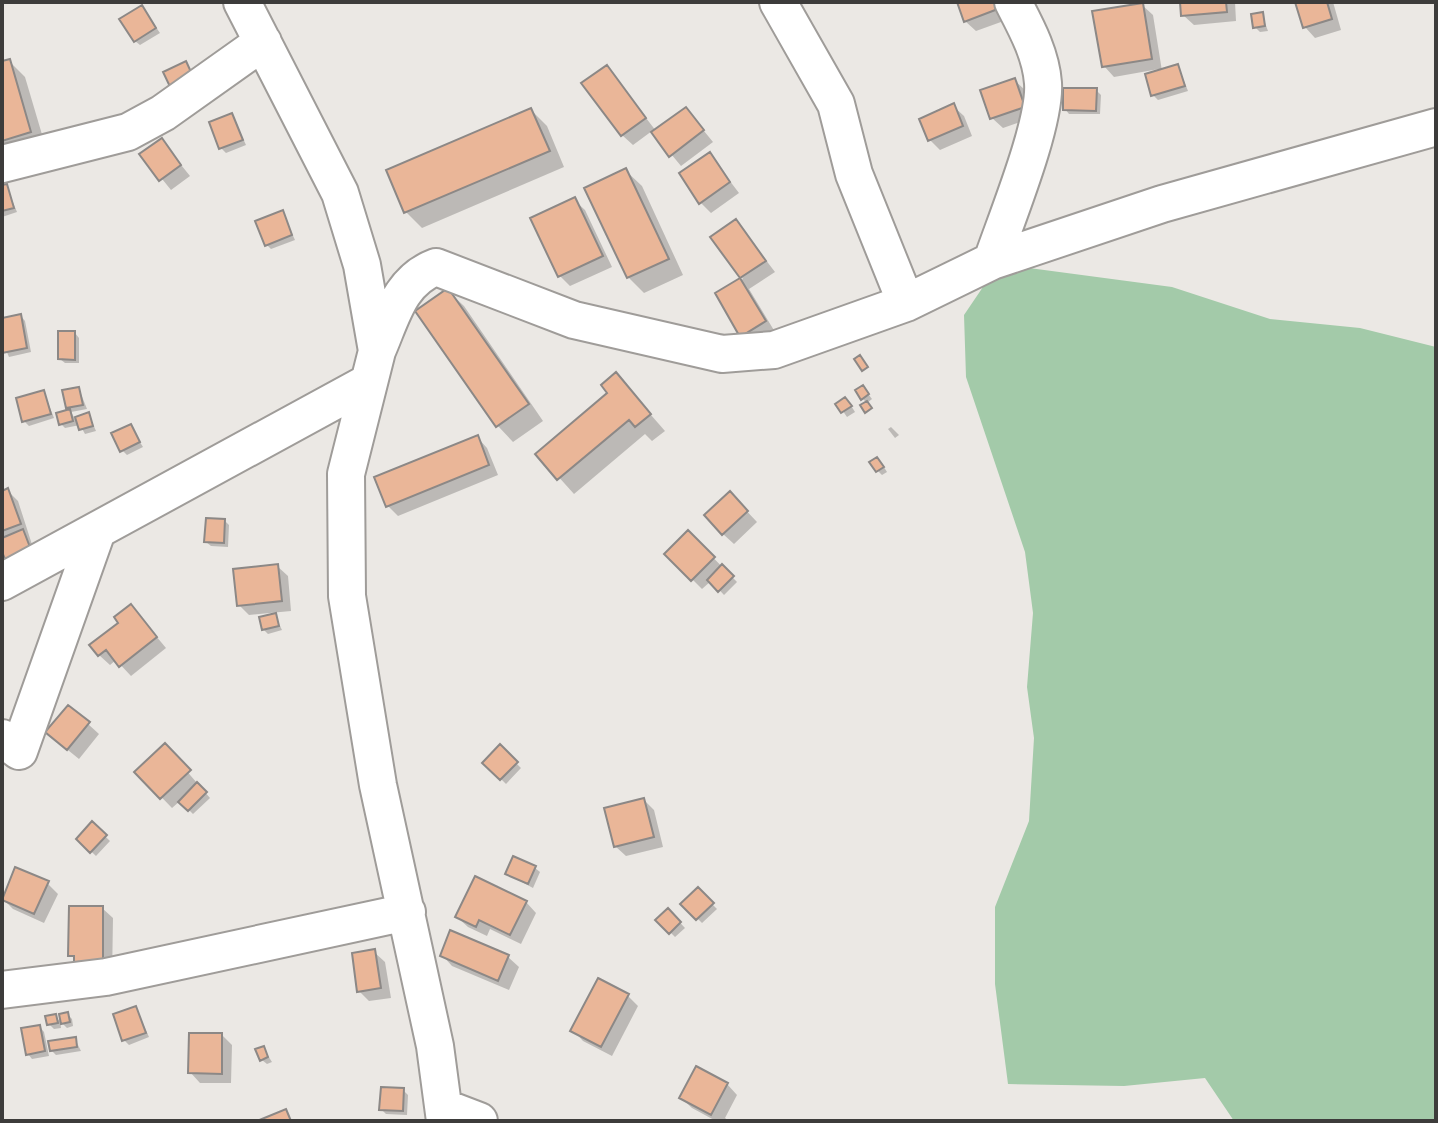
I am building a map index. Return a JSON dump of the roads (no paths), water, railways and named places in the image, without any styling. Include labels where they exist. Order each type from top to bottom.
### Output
[{"type":"street","points":[[242,2],[340,193],[362,265],[373,367]]},
{"type":"street","points":[[778,2],[836,104],[854,174],[906,303]]},
{"type":"street","points":[[992,261],[1035,133],[1044,85],[1035,46],[1013,2]]},
{"type":"street","points":[[2,164],[128,132],[163,113],[263,42]]},
{"type":"street","points":[[479,1121],[445,1115],[407,912],[378,785],[347,596],[346,474],[373,367],[405,289],[417,274],[436,267],[574,320],[722,354],[774,350],[906,303],[992,261],[1162,204],[1436,127]]},
{"type":"street","points":[[2,582],[96,534],[160,494],[242,454],[373,367]]},
{"type":"street","points":[[2,738],[19,751],[96,534]]},
{"type":"street","points":[[2,990],[106,977],[407,912]]}]
